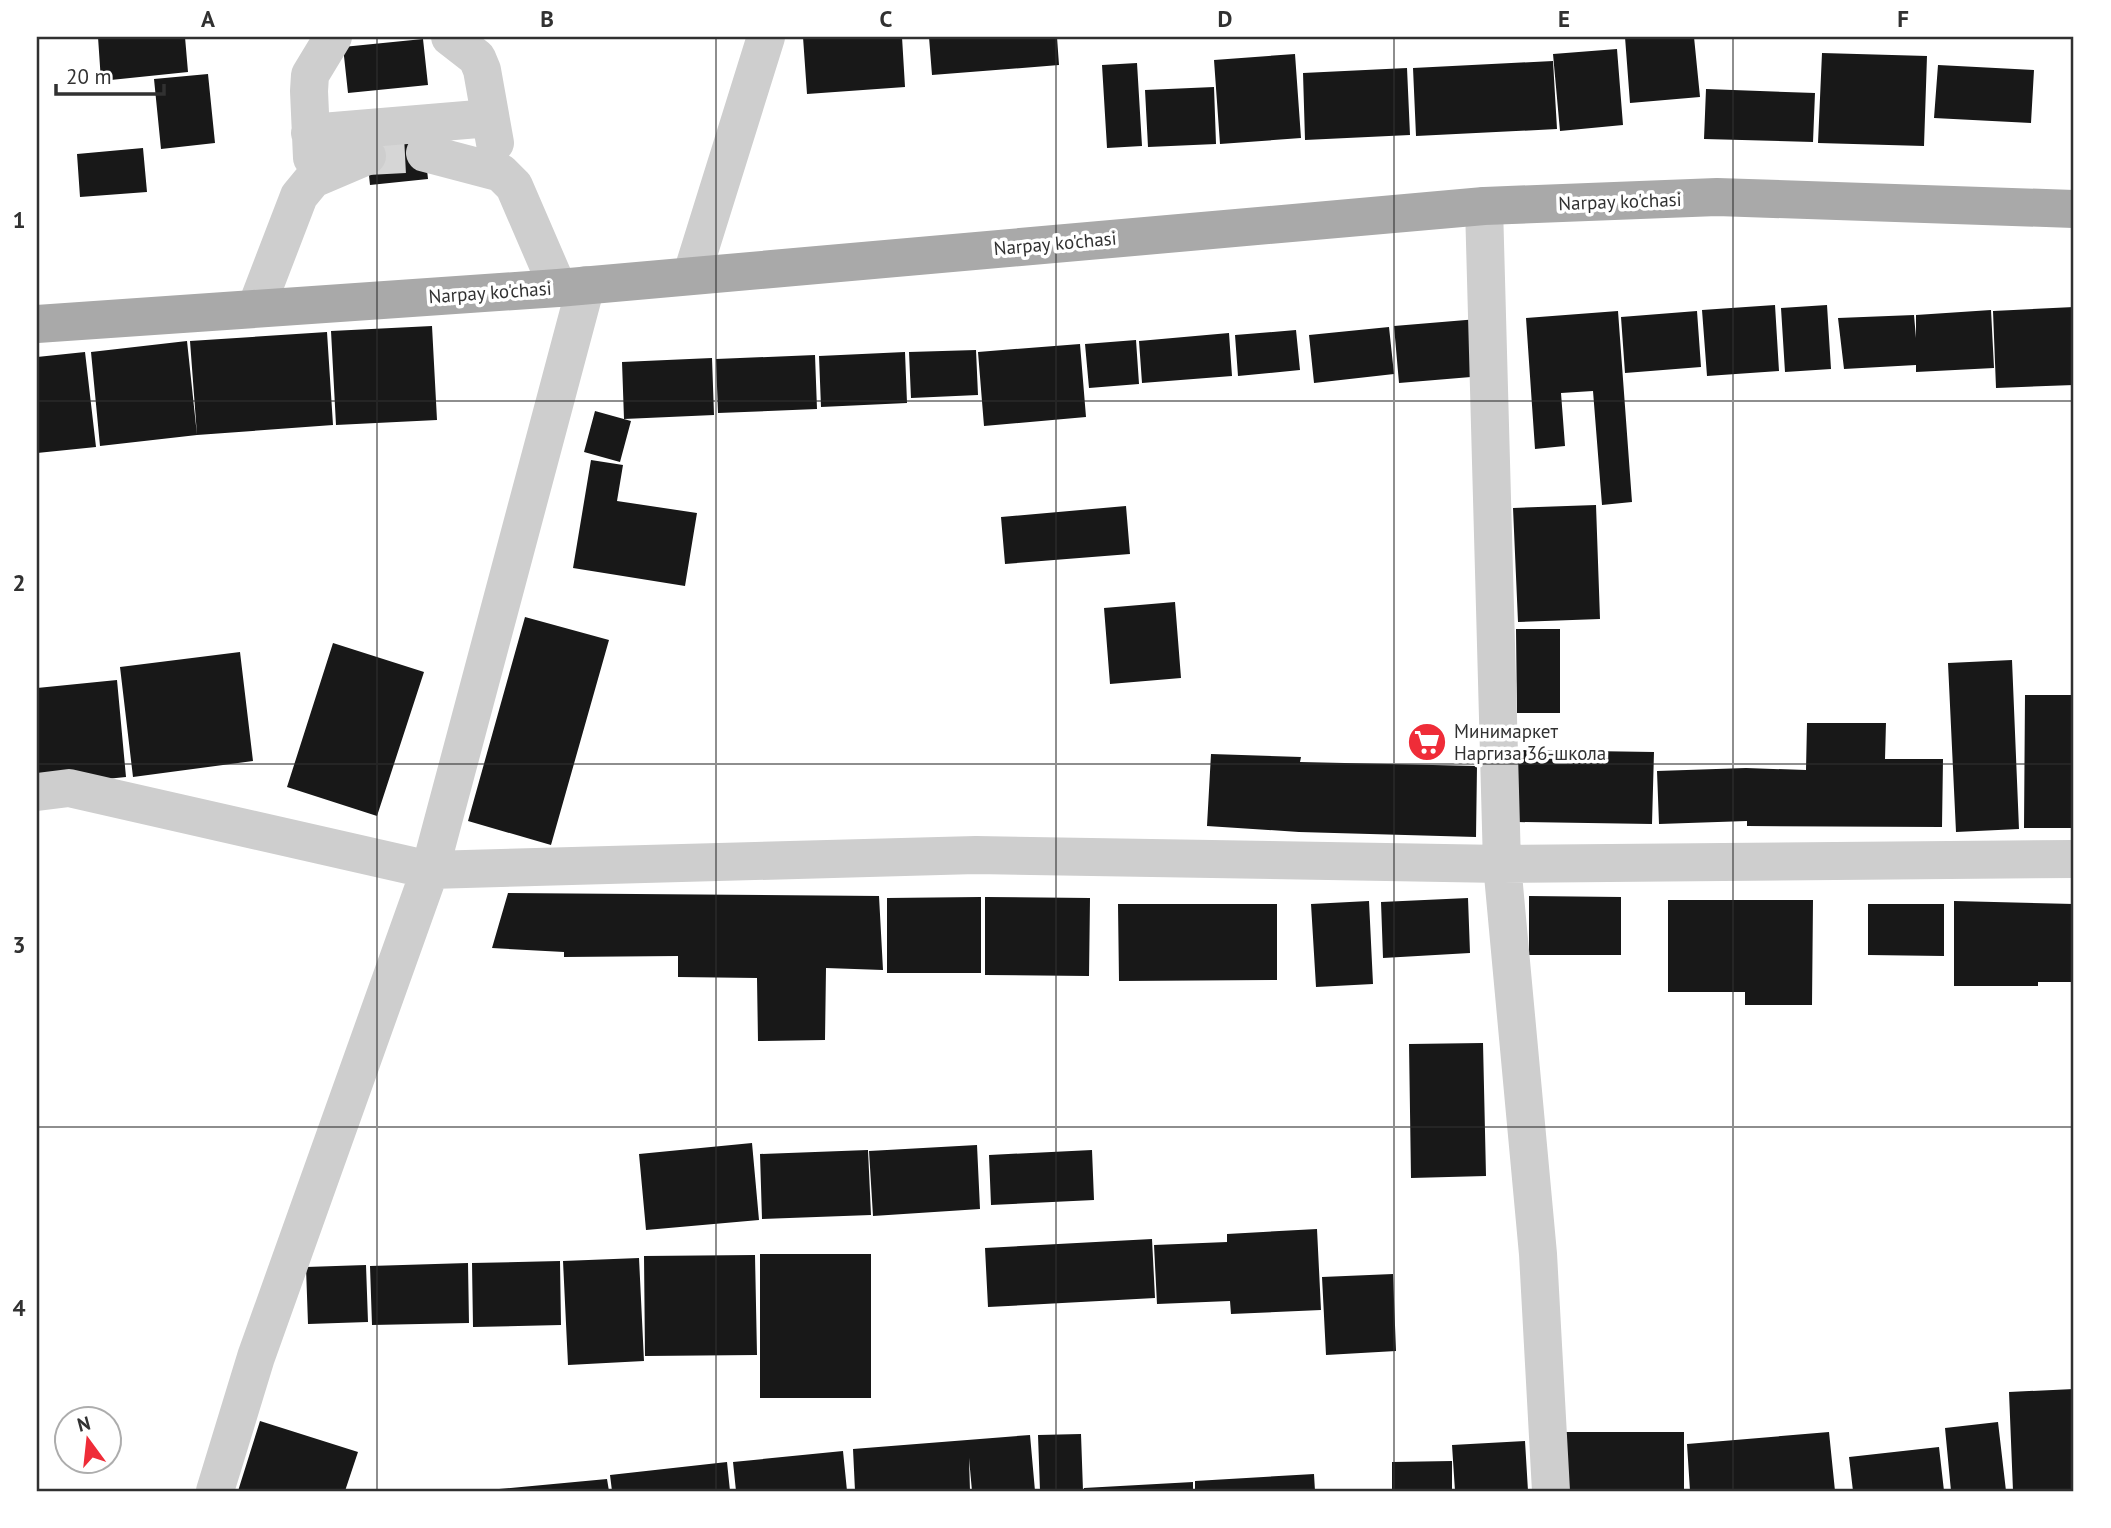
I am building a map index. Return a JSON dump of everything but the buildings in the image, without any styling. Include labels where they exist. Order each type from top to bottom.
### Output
[{"type":"main road","name":"Narpay ko'chasi","points":[[37,324],[572,286],[1484,206],[1717,197],[2074,209]]},
{"type":"street","points":[[313,179],[310,75],[333,37]]},
{"type":"street","points":[[450,37],[477,58],[482,70],[501,173]]},
{"type":"street","points":[[692,274],[766,37]]},
{"type":"street","points":[[310,133],[490,118]]},
{"type":"street","points":[[215,1491],[256,1357],[430,870],[572,286],[514,186],[501,173],[425,153]]},
{"type":"street","points":[[256,308],[299,196],[313,179],[367,156]]},
{"type":"street","points":[[1484,206],[1502,864],[1538,1254],[1551,1491]]},
{"type":"street","points":[[37,792],[69,788],[430,870],[976,855],[1502,864],[2074,859]]},
{"type":"tunnel","points":[[367,156],[425,153]]},
{"type":"place","name":"Минимаркет Наргиза 36-школа","points":[[1427,742]]}]
